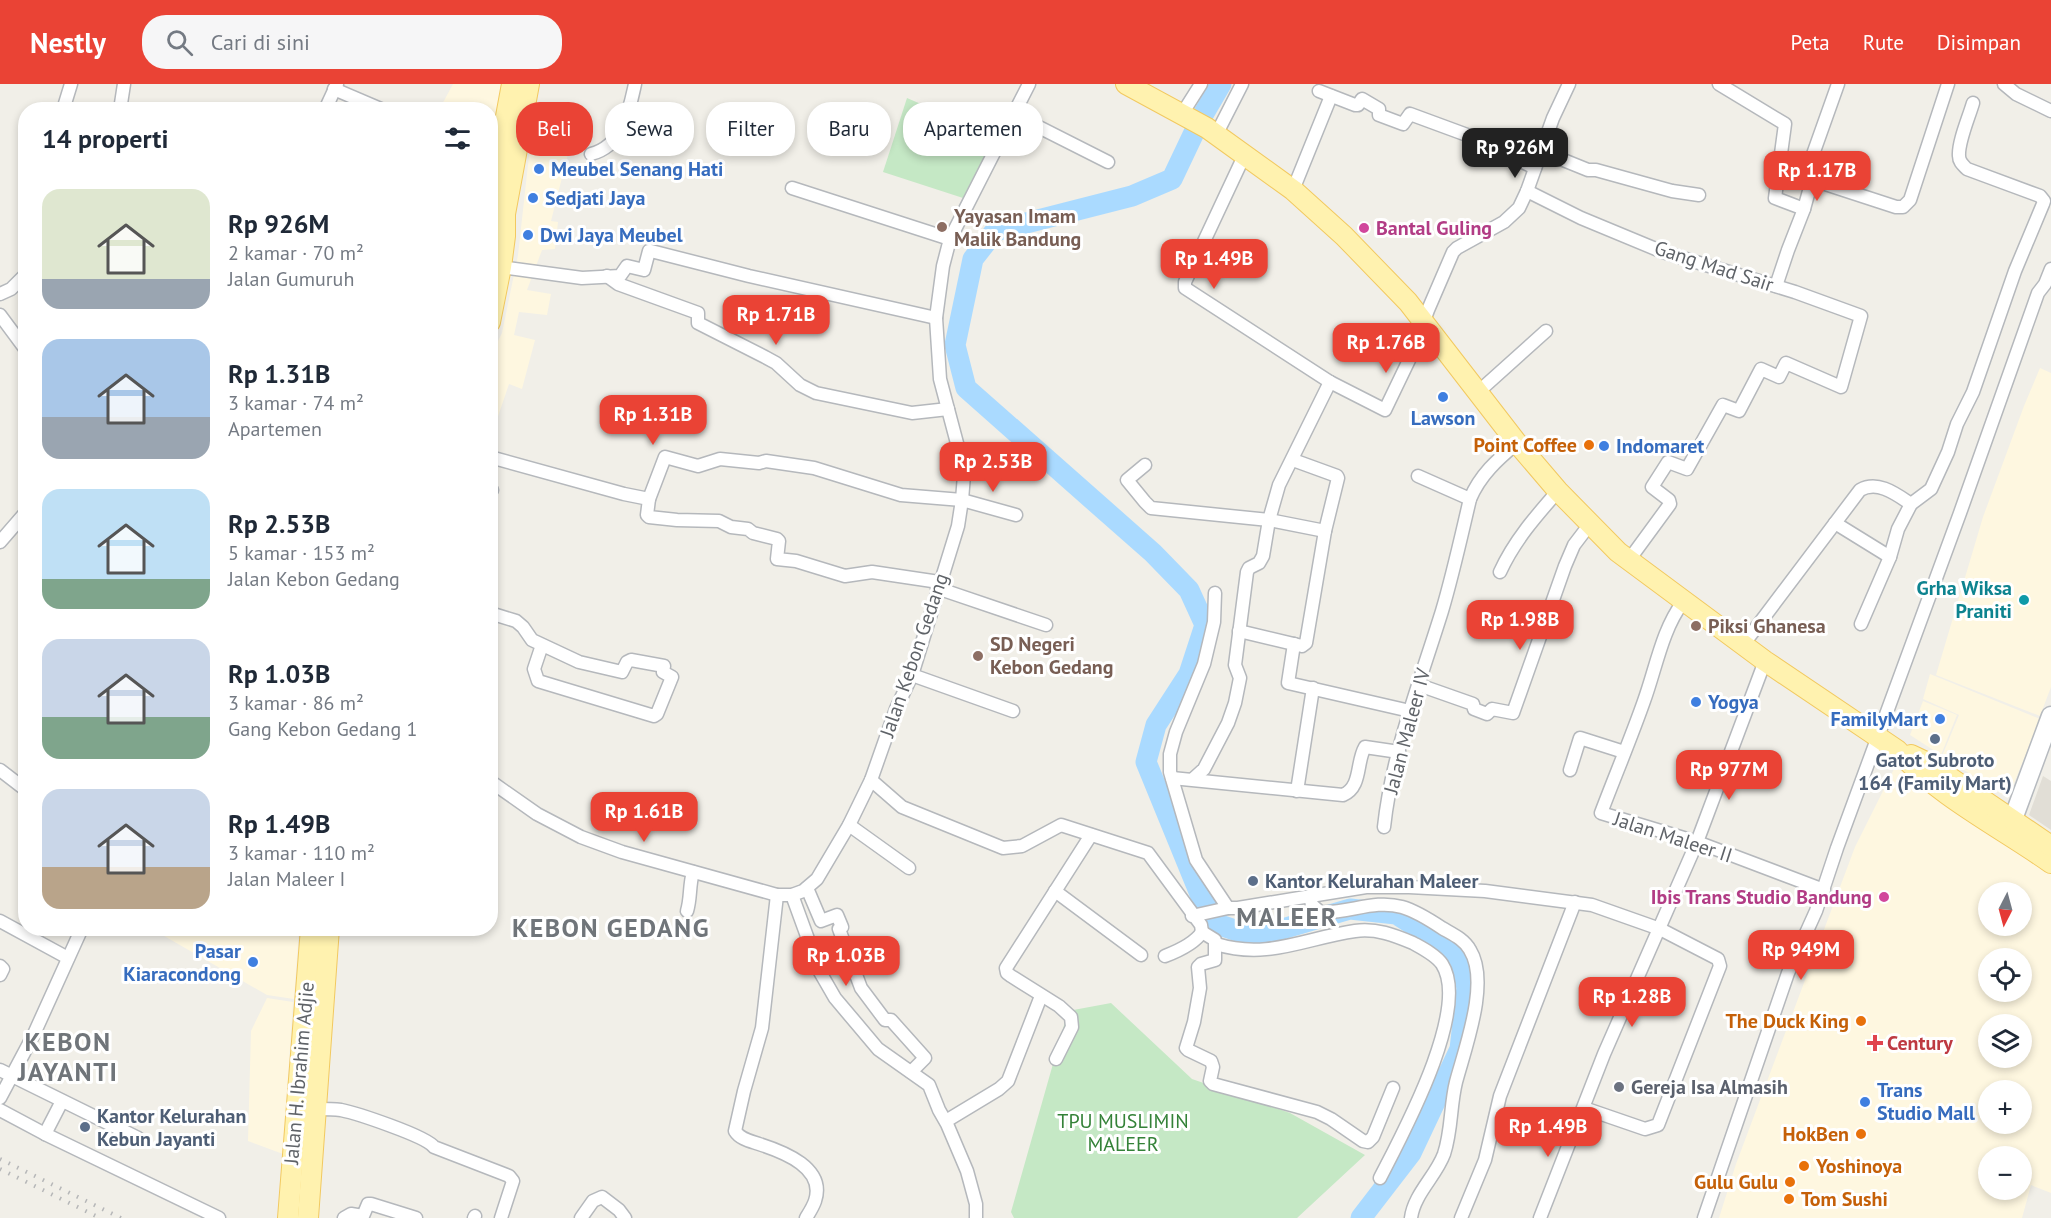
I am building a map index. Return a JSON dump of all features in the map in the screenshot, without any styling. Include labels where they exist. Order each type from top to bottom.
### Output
[{"type":"main road","points":[[498,282],[505,236],[499,212],[512,84]]},
{"type":"main road","points":[[499,212],[529,84]]},
{"type":"main road","points":[[1126,84],[1211,132],[1293,190],[1344,236],[1408,303],[1517,443],[1558,490],[1586,530],[1608,543],[1683,602],[1765,661],[1897,750],[1923,775],[2051,863]]},
{"type":"main road","points":[[2013,819],[2051,716]]},
{"type":"main road","points":[[1897,750],[1930,764],[2051,846]]},
{"type":"main road","name":"Jalan H. Ibrahim Adjie","points":[[288,1218],[310,936]]},
{"type":"main road","points":[[298,1218],[319,936]]},
{"type":"main road","name":"Jalan H. Ibrahim Adjie","points":[[308,1218],[328,936]]},
{"type":"street","points":[[65,102],[71,84]]},
{"type":"street","points":[[121,102],[124,84]]},
{"type":"street","points":[[593,153],[616,139],[623,129],[635,84]]},
{"type":"street","name":"Jalan Kebon Gedang","points":[[1019,102],[1029,84]]},
{"type":"street","points":[[1184,115],[1201,84]]},
{"type":"street","points":[[1211,132],[1242,84]]},
{"type":"street","points":[[1244,156],[1185,282],[1185,288],[1330,382],[1385,410],[1410,358],[1453,252],[1504,222],[1518,208],[1527,191],[1556,110],[1569,84]]},
{"type":"street","points":[[1719,84],[1785,124],[1774,198],[1804,208]]},
{"type":"street","points":[[1838,84],[1806,174],[1807,178],[1896,207],[1907,205],[1948,84]]},
{"type":"street","points":[[2004,84],[2018,89],[2051,111]]},
{"type":"street","points":[[329,102],[336,87],[367,102]]},
{"type":"street","points":[[1293,190],[1325,94],[1355,105],[1358,105],[1362,99],[1379,109],[1379,115],[1399,124],[1403,124],[1410,114],[1418,116],[1467,135],[1534,168]]},
{"type":"street","points":[[1861,624],[1911,504],[1931,489],[1945,458],[1957,424],[1973,392],[2015,271],[2044,201],[2040,196],[1967,169],[1961,163],[1959,155],[1973,103]]},
{"type":"street","points":[[1043,129],[1108,162]]},
{"type":"street","points":[[1541,151],[1588,170],[1596,170],[1672,191],[1699,195]]},
{"type":"street","name":"Jalan Kebon Gedang","points":[[498,787],[537,814],[581,837],[621,852],[777,895],[792,895],[807,888],[817,879],[849,825],[871,780],[912,675],[958,526],[964,475],[950,406],[940,380],[936,318],[943,266],[950,239],[992,156]]},
{"type":"street","points":[[1776,286],[1812,180]]},
{"type":"street","points":[[792,188],[950,239]]},
{"type":"street","name":"Gang Mad Sair","points":[[1527,191],[1581,218],[1663,252],[1776,286],[1860,315],[1861,319],[1849,365],[1841,387],[1786,363],[1779,377],[1761,369],[1739,411],[1723,405],[1687,469],[1669,461],[1652,487],[1669,500],[1670,504],[1629,560]]},
{"type":"street","points":[[501,267],[593,278],[621,276],[627,266],[644,270],[650,251],[936,318]]},
{"type":"street","points":[[1704,1218],[1788,973],[1824,890],[2038,293],[2045,284],[2051,269]]},
{"type":"street","points":[[603,276],[618,284],[698,313],[698,323],[765,357],[808,390],[912,413],[950,406]]},
{"type":"street","points":[[0,294],[11,289],[18,282]]},
{"type":"street","points":[[0,315],[18,339]]},
{"type":"street","points":[[1477,393],[1546,331]]},
{"type":"street","points":[[1193,780],[1204,769],[1228,723],[1235,703],[1240,678],[1235,665],[1247,572],[1249,568],[1260,562],[1263,556],[1269,520],[1280,485],[1330,382]]},
{"type":"street","name":"Jalan Maleer IV","points":[[1384,827],[1399,752],[1443,609],[1470,500],[1475,487],[1487,470],[1517,443]]},
{"type":"street","points":[[1016,515],[962,500],[901,495],[799,465],[766,461],[759,463],[712,461],[698,466],[683,463],[679,459],[663,457],[649,500],[647,515],[676,520],[722,522],[732,527],[748,529],[753,533],[779,541],[777,559],[796,561],[844,576],[872,572],[938,585],[1046,626]]},
{"type":"street","points":[[498,459],[649,500]]},
{"type":"street","points":[[1239,631],[1302,646],[1306,643],[1325,531],[1338,480],[1337,476],[1293,460]]},
{"type":"street","points":[[1145,465],[1127,481],[1151,508],[1269,520],[1325,531]]},
{"type":"street","points":[[1418,476],[1470,500]]},
{"type":"street","points":[[1743,645],[1856,495],[1867,486],[1887,489],[1911,504]]},
{"type":"street","points":[[1500,572],[1508,554],[1558,490]]},
{"type":"street","points":[[0,542],[18,521]]},
{"type":"street","points":[[1835,523],[1890,557]]},
{"type":"street","points":[[1419,685],[1473,704],[1474,709],[1487,714],[1492,709],[1513,713],[1565,566],[1574,545],[1586,530]]},
{"type":"street","points":[[1215,593],[1214,622],[1204,664],[1176,732],[1170,754],[1170,772],[1196,860],[1228,908]]},
{"type":"street","name":"Jalan Maleer II","points":[[1683,602],[1667,630],[1644,701],[1601,813],[1697,842],[1824,890]]},
{"type":"street","points":[[498,615],[516,621],[530,638],[542,645],[592,666],[622,672],[627,662],[631,660],[664,666],[663,672],[672,676],[657,714],[654,716],[538,681],[534,669],[542,645]]},
{"type":"street","points":[[1294,644],[1287,682],[1410,711]]},
{"type":"street","points":[[1540,1218],[1604,1054],[1697,842],[1765,661]]},
{"type":"street","points":[[912,675],[1013,711]]},
{"type":"street","points":[[1297,791],[1313,688]]},
{"type":"street","points":[[1570,770],[1580,738],[1624,752]]},
{"type":"street","points":[[1172,778],[1343,795],[1351,791],[1355,784],[1365,747],[1399,752]]},
{"type":"street","points":[[0,770],[18,784]]},
{"type":"street","points":[[871,780],[902,807],[1003,848],[1022,846],[1061,825],[1148,853],[1194,916],[1202,932],[1215,940],[1215,960],[1198,967],[1200,988],[1194,1022],[1186,1048],[1211,1061],[1213,1067],[1210,1081],[1213,1084],[1317,1112],[1368,1142],[1373,1137],[1393,1088]]},
{"type":"street","points":[[849,825],[909,868]]},
{"type":"street","points":[[1056,1059],[1072,1027],[1073,1020],[1059,1006],[1008,974],[1006,968],[1091,835]]},
{"type":"street","points":[[687,911],[693,872]]},
{"type":"street","points":[[1194,916],[1228,908],[1366,887],[1485,891],[1592,905],[1660,929],[1716,957],[1720,965],[1660,1122],[1646,1129],[1584,1108]]},
{"type":"street","points":[[807,888],[821,922],[837,915],[842,927],[839,928],[861,988],[885,1020],[891,1020],[925,1058],[911,1072]]},
{"type":"street","points":[[1055,891],[1141,955]]},
{"type":"street","points":[[777,895],[762,1028],[735,1131],[742,1138],[769,1147],[803,1164],[816,1182],[815,1201],[806,1218]]},
{"type":"street","points":[[792,895],[820,972],[835,998],[879,1049],[929,1085],[972,1187],[976,1218]]},
{"type":"street","points":[[1310,896],[1312,905],[1320,912],[1384,904],[1403,907],[1459,938],[1472,952],[1479,978],[1478,990],[1455,1085],[1446,1148],[1441,1163],[1418,1200],[1411,1218]]},
{"type":"street","points":[[1461,1218],[1484,1162],[1500,1096],[1575,902]]},
{"type":"street","points":[[0,921],[18,931]]},
{"type":"street","points":[[1216,944],[1250,951],[1355,931],[1373,930],[1418,946],[1441,962],[1450,985],[1441,1040],[1429,1077],[1407,1127],[1380,1178]]},
{"type":"street","points":[[1165,956],[1181,949],[1199,937],[1202,932]]},
{"type":"street","points":[[28,936],[68,958]]},
{"type":"street","points":[[0,1098],[44,1013],[78,936]]},
{"type":"street","points":[[0,966],[3,969],[0,975]]},
{"type":"street","points":[[946,1121],[999,1089],[1008,1081],[1041,996]]},
{"type":"street","points":[[0,1070],[138,1138]]},
{"type":"street","points":[[45,1134],[62,1101]]},
{"type":"street","points":[[316,1109],[352,1113],[405,1132],[431,1143],[434,1147],[508,1176],[513,1181],[501,1218]]},
{"type":"street","points":[[0,1110],[219,1218]]},
{"type":"street","points":[[581,1218],[595,1199],[604,1197],[625,1218]]},
{"type":"street","points":[[344,1218],[351,1214],[363,1216],[369,1204],[416,1218]]},
{"type":"shaded area","points":[[453,84],[504,84],[498,112],[498,102],[443,102]]},
{"type":"shaded area","points":[[529,156],[567,156],[551,221],[558,222],[555,249],[542,250],[527,290],[551,294],[547,315],[519,312],[514,335],[535,340],[522,389],[509,384],[498,416],[498,341],[502,333],[518,255]]},
{"type":"shaded area","points":[[2040,368],[2051,373],[2051,687],[2040,716],[1936,675],[1983,517]]},
{"type":"shaded area","points":[[1930,674],[2040,719],[2008,798],[1942,756],[1959,715],[1923,699]]},
{"type":"shaded area","points":[[1923,701],[1957,715],[1941,755],[1910,735]]},
{"type":"shaded area","points":[[1895,767],[1966,812],[2051,872],[2051,1193],[2032,1185],[2032,1146],[1978,1146],[1978,1200],[2027,1200],[2022,1218],[1719,1218],[1736,1164],[1855,847]]},
{"type":"shaded area","points":[[2043,776],[2051,781],[2051,830],[2029,815]]},
{"type":"shaded area","name":"Pasar Kiaracondong","points":[[164,936],[298,936],[294,999],[267,995]]},
{"type":"shaded area","points":[[267,998],[293,1002],[283,1154],[248,1141],[251,1031]]},
{"type":"green space","points":[[903,110],[903,156],[985,156],[963,198],[883,172],[888,156],[891,156],[891,147]]},
{"type":"green space","name":"TPU MUSLIMIN MALEER","points":[[1111,1003],[1192,1079],[1290,1113],[1365,1155],[1297,1218],[1014,1218],[1011,1212],[1068,1011]]},
{"type":"waterway","points":[[1221,84],[1200,120],[1172,179],[1132,196],[995,231],[973,259],[955,345],[966,388],[1153,553],[1189,590],[1205,625],[1189,674],[1156,725],[1146,762],[1200,894],[1220,925],[1255,937],[1350,909],[1396,914],[1456,952],[1467,987],[1460,1049],[1411,1153],[1361,1218]]},
{"type":"railway","points":[[0,1159],[121,1218]]},
{"type":"railway","points":[[0,1169],[100,1218]]},
{"type":"place","name":"Meubel Senang Hati","points":[[539,169]]},
{"type":"place","name":"Sedjati Jaya","points":[[533,198]]},
{"type":"place","name":"Yayasan Imam Malik Bandung","points":[[942,227]]},
{"type":"place","name":"Bantal Guling","points":[[1364,228]]},
{"type":"place","name":"Dwi Jaya Meubel","points":[[528,235]]},
{"type":"place","name":"Lawson","points":[[1443,397]]},
{"type":"place","name":"Point Coffee","points":[[1589,445]]},
{"type":"place","name":"Indomaret","points":[[1604,446]]},
{"type":"place","name":"Grha Wiksa Praniti","points":[[2024,600]]},
{"type":"place","name":"Piksi Ghanesa","points":[[1696,626]]},
{"type":"place","name":"SD Negeri Kebon Gedang","points":[[978,656]]},
{"type":"place","name":"Yogya","points":[[1696,702]]},
{"type":"place","name":"FamilyMart","points":[[1940,719]]},
{"type":"place","name":"Gatot Subroto 164 (Family Mart)","points":[[1935,739]]},
{"type":"place","name":"Kantor Kelurahan Maleer","points":[[1253,881]]},
{"type":"place","name":"Ibis Trans Studio Bandung","points":[[1884,897]]},
{"type":"place","name":"Pasar Kiaracondong","points":[[253,962]]},
{"type":"place","name":"The Duck King","points":[[1861,1021]]},
{"type":"place","name":"Century","points":[[1875,1043]]},
{"type":"place","name":"Gereja Isa Almasih","points":[[1619,1087]]},
{"type":"place","name":"Trans Studio Mall","points":[[1865,1102]]},
{"type":"place","name":"Kantor Kelurahan Kebun Jayanti","points":[[85,1127]]},
{"type":"place","name":"HokBen","points":[[1861,1134]]},
{"type":"place","name":"Yoshinoya","points":[[1804,1166]]},
{"type":"place","name":"Gulu Gulu","points":[[1790,1182]]},
{"type":"place","name":"Tom Sushi","points":[[1789,1199]]},
{"type":"district","name":"MALEER","points":[[1287,916]]},
{"type":"district","name":"KEBON GEDANG","points":[[611,927]]},
{"type":"district","name":"KEBON JAYANTI","points":[[68,1056]]}]
